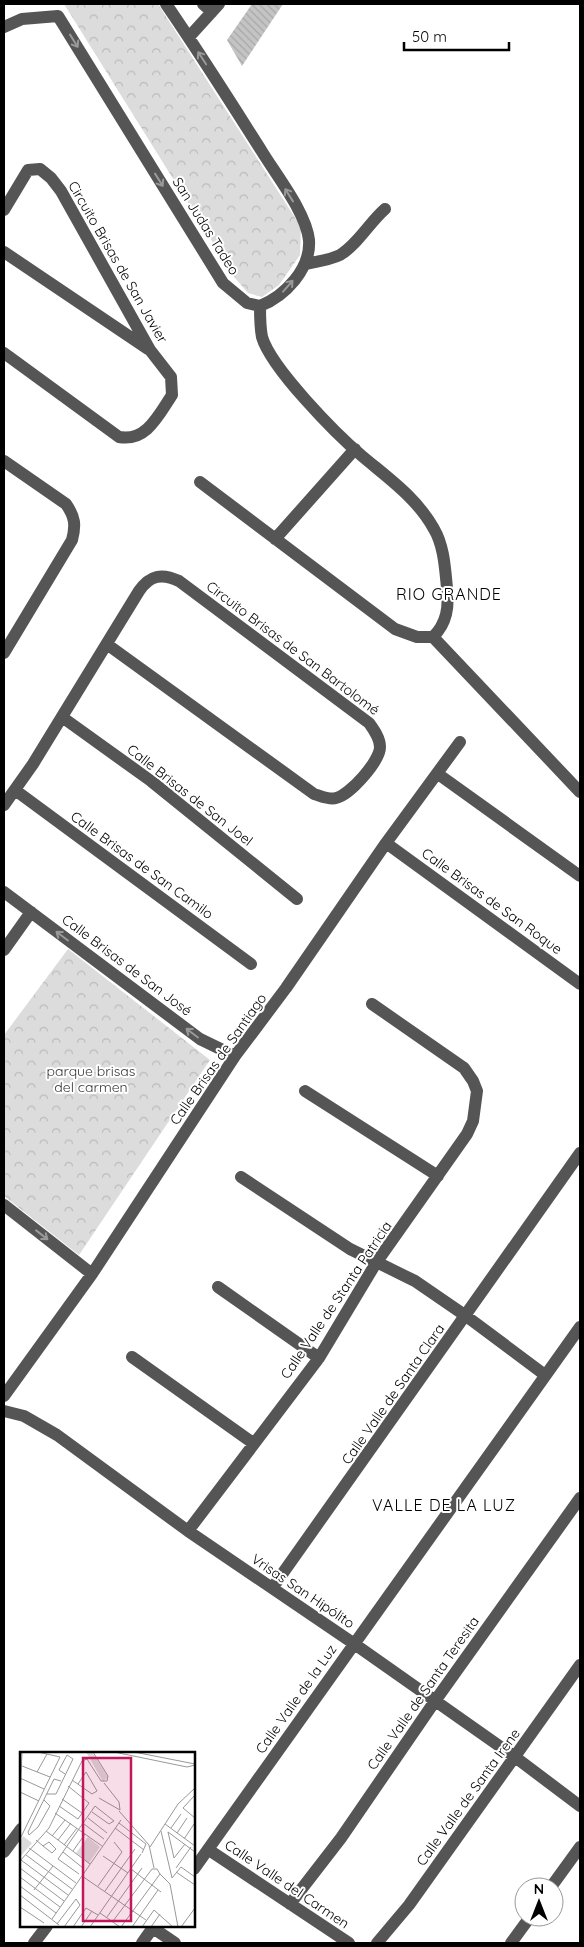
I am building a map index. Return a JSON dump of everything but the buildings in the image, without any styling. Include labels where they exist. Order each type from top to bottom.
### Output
[{"type":"street","name":"San Judas Tadeo","points":[[53,4],[58,16],[223,283],[247,303],[260,306]]},
{"type":"street","points":[[166,4],[189,37],[300,214],[309,239],[309,252],[305,264],[281,294],[260,306],[262,337],[275,363],[320,416],[415,502],[435,530],[442,550],[448,595],[443,627],[433,637],[417,637],[395,629],[200,482]]},
{"type":"street","points":[[189,37],[212,7]]},
{"type":"street","points":[[4,27],[22,19],[58,16]]},
{"type":"street","name":"Circuito Brisas de San Javier","points":[[4,210],[28,170],[40,169],[51,178],[61,191],[150,350],[171,376],[172,396],[143,433],[130,439],[118,437],[4,353]]},
{"type":"street","points":[[305,264],[338,256],[350,247],[385,209]]},
{"type":"street","points":[[4,252],[150,350]]},
{"type":"street","points":[[275,539],[355,449]]},
{"type":"street","points":[[4,461],[66,504],[74,514],[75,523],[72,540],[4,653]]},
{"type":"street","name":"Circuito Brisas de San Bartolomé","points":[[4,805],[108,645],[145,583],[150,578],[161,576],[174,578],[369,723],[377,734],[381,745],[376,761],[355,785],[337,798],[326,798],[314,794],[108,645]]},
{"type":"street","points":[[433,637],[580,792]]},
{"type":"street","name":"Calle Brisas de San Joel","points":[[62,717],[151,780],[297,899]]},
{"type":"street","name":"Calle Brisas de Santiago","points":[[4,1396],[92,1274],[235,1056],[286,988],[386,843],[460,742]]},
{"type":"street","points":[[438,774],[580,876]]},
{"type":"street","name":"Calle Brisas de San Camilo","points":[[15,790],[250,964]]},
{"type":"street","name":"Calle Brisas de San Roque","points":[[386,843],[580,984]]},
{"type":"street","name":"Calle Brisas de San José","points":[[4,892],[200,1039],[235,1056]]},
{"type":"street","points":[[4,950],[31,912]]},
{"type":"street","name":"Calle Valle de Stanta Patricia","points":[[188,1531],[319,1358],[376,1263],[467,1134],[477,1103],[477,1091],[464,1068],[372,1004]]},
{"type":"street","points":[[305,1091],[438,1176]]},
{"type":"street","name":"Calle Valle de Santa Clara","points":[[273,1587],[580,1153]]},
{"type":"street","points":[[241,1177],[350,1249],[415,1281],[466,1316],[545,1375]]},
{"type":"street","points":[[4,1205],[92,1274]]},
{"type":"street","points":[[218,1288],[319,1358]]},
{"type":"street","name":"Calle Valle de la Luz","points":[[195,1868],[353,1643],[580,1328]]},
{"type":"street","points":[[132,1357],[253,1443]]},
{"type":"street","name":"Vrisas San Hipólito","points":[[4,1411],[24,1416],[57,1435],[188,1531],[353,1643],[515,1757],[580,1806]]},
{"type":"street","name":"Calle Valle de Santa Teresita","points":[[290,1904],[341,1838],[580,1498]]},
{"type":"street","name":"Calle Valle de Santa Irene","points":[[377,1943],[409,1905],[580,1665]]},
{"type":"street","points":[[4,1852],[20,1830]]},
{"type":"street","points":[[559,1877],[580,1847]]},
{"type":"street","name":"Calle Valle del Carmen","points":[[209,1850],[349,1943]]},
{"type":"street","points":[[34,1943],[46,1927]]},
{"type":"street","points":[[142,1943],[154,1927],[175,1943]]},
{"type":"street","points":[[511,1943],[523,1927]]},
{"type":"green space","points":[[64,4],[158,4],[301,227],[300,255],[279,285],[262,297],[248,293],[235,278]]},
{"type":"green space","name":"parque brisas del carmen","points":[[68,949],[210,1060],[79,1255],[4,1196],[4,1035]]},
{"type":"district","name":"RIO GRANDE","points":[[449,594]]},
{"type":"district","name":"VALLE DE LA LUZ","points":[[444,1505]]}]
